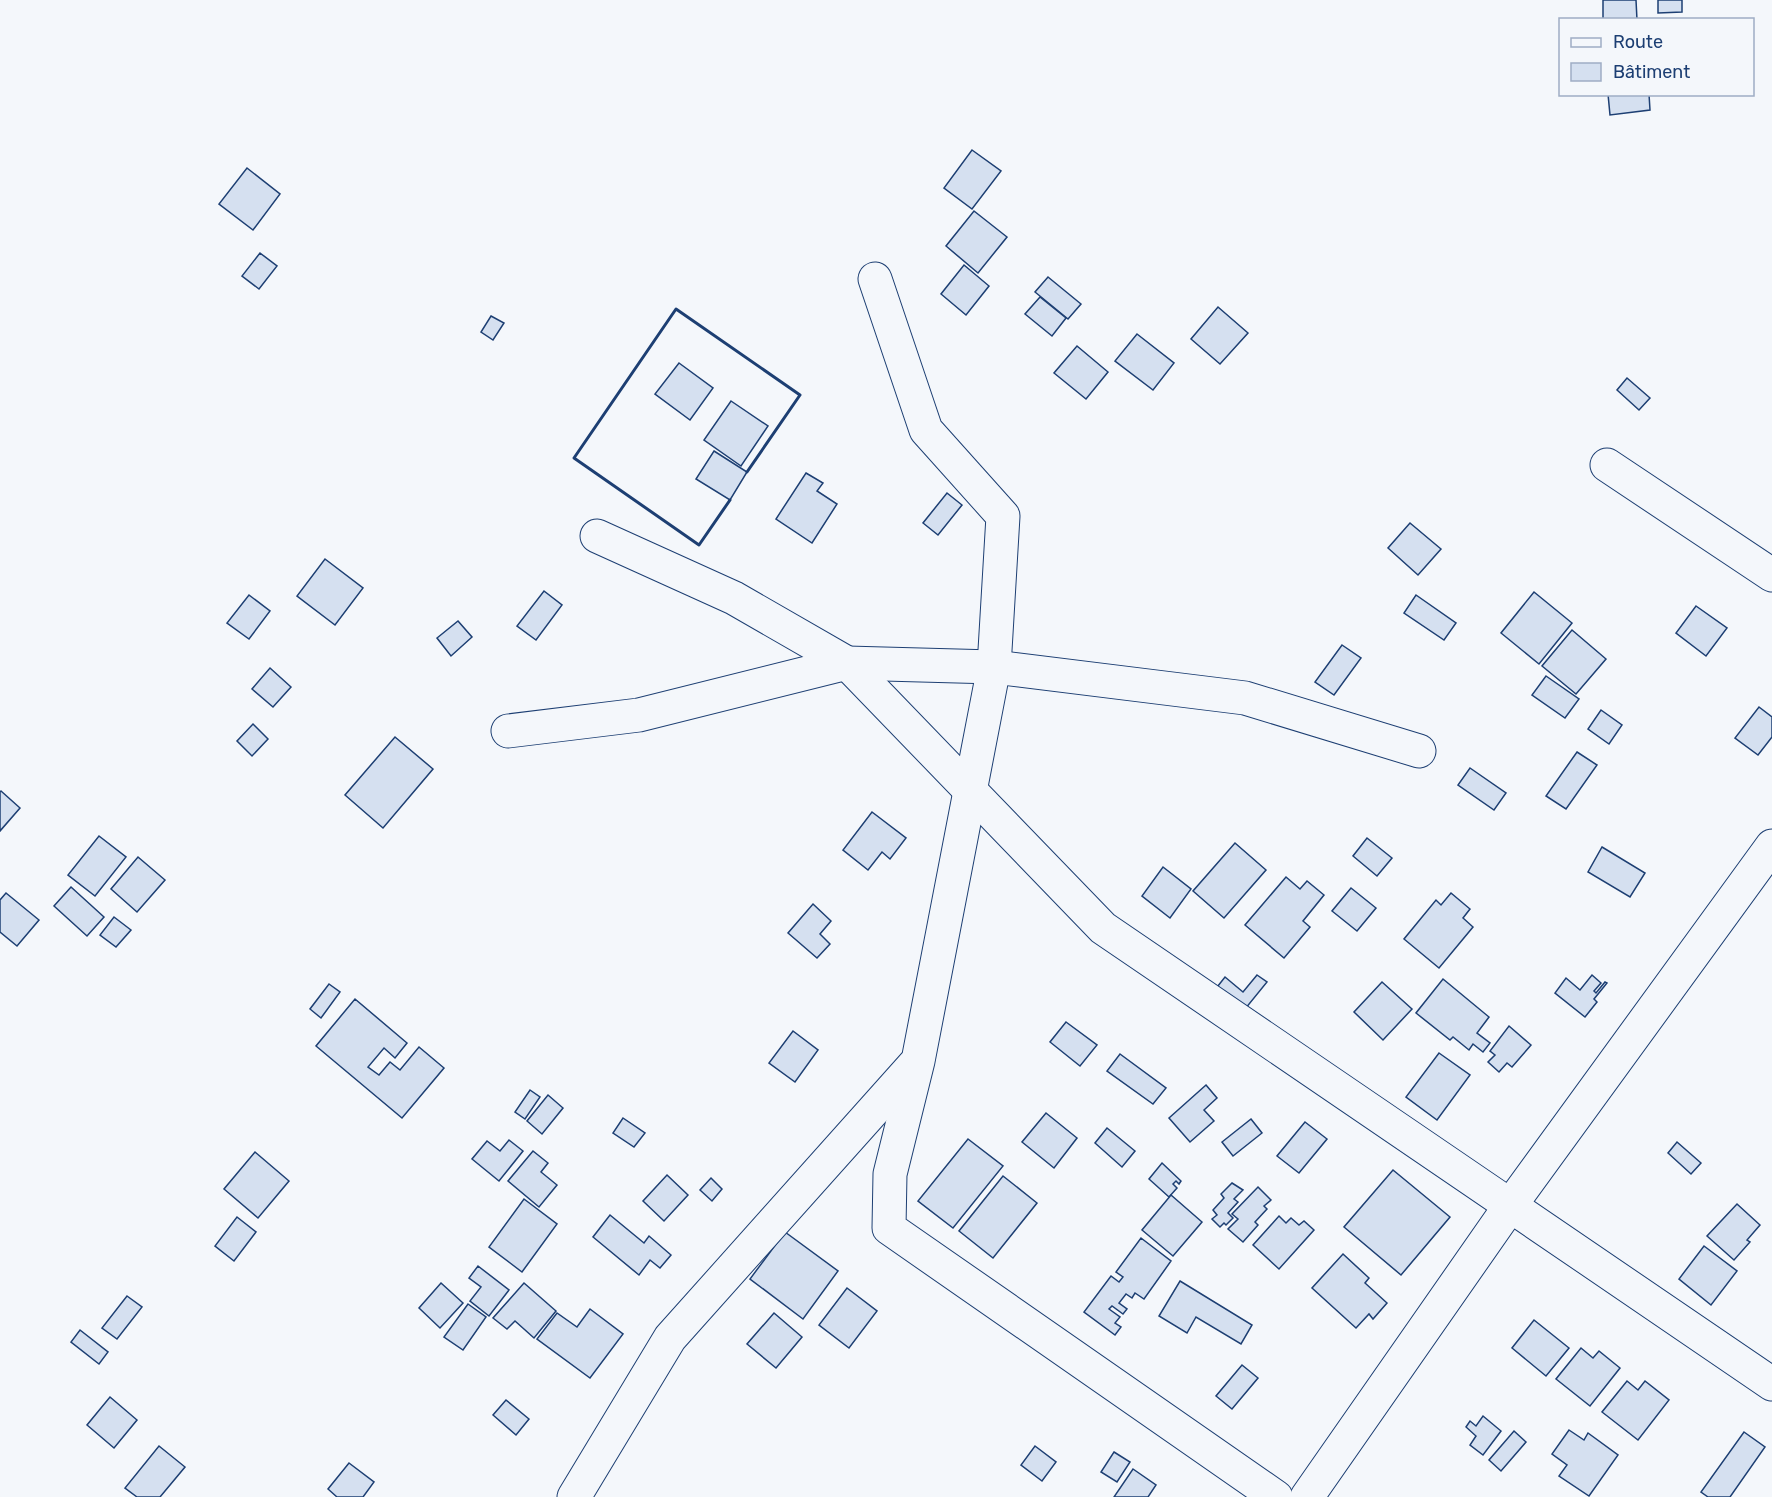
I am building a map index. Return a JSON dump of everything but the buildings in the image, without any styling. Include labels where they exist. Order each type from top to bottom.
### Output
[{"type":"street","points":[[875,279],[926,430],[1003,516],[994,667],[918,1061],[890,1174],[889,1228],[1276,1497]]},
{"type":"street","points":[[1607,465],[1772,575]]},
{"type":"street","points":[[597,536],[734,598],[847,663],[1103,928],[1772,1384]]},
{"type":"street","points":[[508,731],[639,715],[847,663],[994,667],[1245,698],[1419,751]]},
{"type":"street","points":[[1308,1497],[1510,1206],[1772,846]]},
{"type":"street","points":[[574,1497],[670,1338],[918,1061]]},
{"type":"wall","points":[[730,500],[699,545],[574,458],[676,309],[800,395],[747,472]]}]
